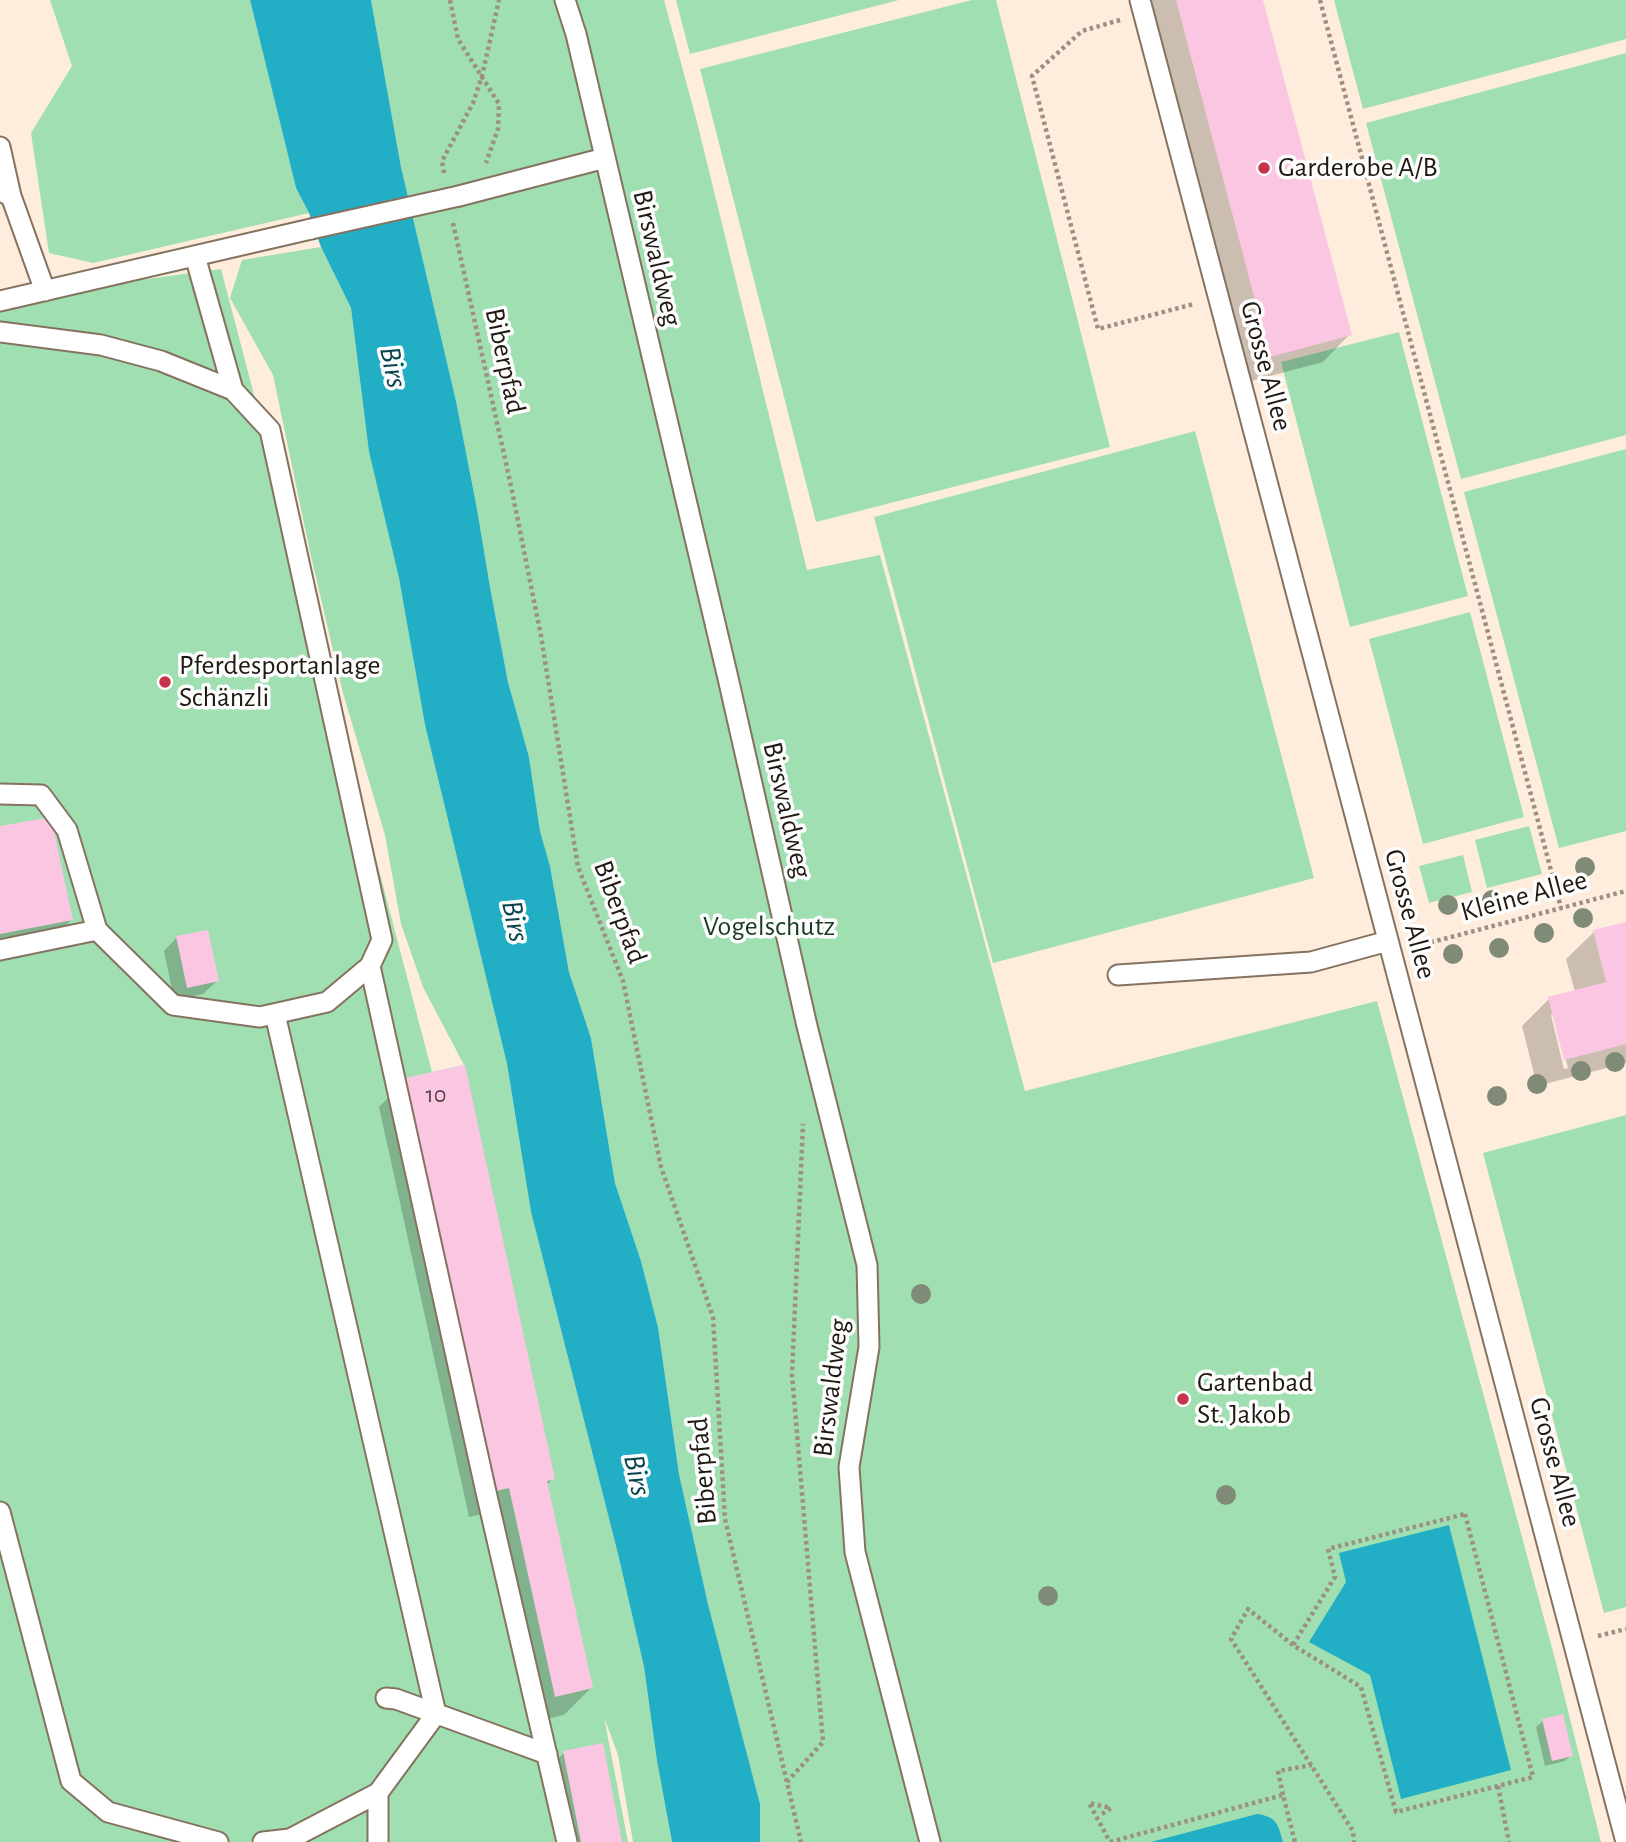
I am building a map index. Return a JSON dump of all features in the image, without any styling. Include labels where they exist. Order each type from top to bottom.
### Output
[{"type":"lane","name":"Birswaldweg","points":[[565,0],[576,34],[807,1026],[867,1265],[869,1347],[849,1467],[855,1552],[930,1842]]},
{"type":"lane","name":"Grosse Allee","points":[[1142,6],[1626,1842]]},
{"type":"lane","points":[[0,147],[6,194],[45,291]]},
{"type":"lane","points":[[0,301],[458,196],[605,158]]},
{"type":"lane","points":[[195,256],[233,390]]},
{"type":"lane","points":[[0,332],[102,345],[161,361],[233,390],[270,430],[382,940],[370,967],[327,1002],[260,1017],[173,1006],[97,930],[67,830],[41,795],[0,794]]},
{"type":"lane","points":[[0,950],[97,930]]},
{"type":"lane","points":[[1118,975],[1311,962],[1390,947]]},
{"type":"lane","points":[[370,967],[486,1492],[567,1842]]},
{"type":"lane","points":[[263,1842],[290,1839],[378,1793],[436,1714],[275,1014]]},
{"type":"lane","points":[[0,1512],[71,1782],[108,1812],[218,1842]]},
{"type":"lane","points":[[386,1698],[396,1699],[547,1754]]},
{"type":"lane","points":[[378,1793],[378,1842]]},
{"type":"path","points":[[450,0],[458,39],[499,104],[498,130],[458,196]]},
{"type":"path","name":"Biberpfad","points":[[499,0],[482,76],[473,103],[442,161],[458,196],[538,622],[578,867],[623,981],[662,1167],[713,1317],[725,1520],[801,1842]]},
{"type":"path","points":[[1320,0],[1560,908]]},
{"type":"path","points":[[1142,6],[1082,31],[1032,76],[1098,328],[1219,297]]},
{"type":"path","name":"Kleine Allee","points":[[1390,947],[1626,891]]},
{"type":"path","points":[[787,1782],[823,1742],[792,1374],[803,1123]]},
{"type":"path","points":[[1293,1645],[1335,1577],[1328,1549],[1465,1514],[1533,1777],[1396,1812],[1362,1687],[1293,1645],[1248,1609],[1231,1639],[1353,1831],[1354,1842]]},
{"type":"path","points":[[1295,1842],[1278,1771],[1311,1765]]},
{"type":"path","points":[[1498,1786],[1509,1842]]},
{"type":"path","points":[[1101,1814],[1111,1808],[1088,1803],[1110,1842],[1283,1795]]},
{"type":"green space","points":[[50,0],[250,0],[296,188],[309,213],[93,263],[49,253],[31,133],[72,66]]},
{"type":"green space","name":"Vogelschutz","points":[[371,0],[664,0],[697,122],[807,570],[880,555],[1025,1091],[1377,1001],[1555,1659],[1601,1842],[760,1842],[760,1804],[708,1604],[679,1474],[658,1327],[641,1261],[615,1183],[591,1038],[569,972],[550,866],[540,831],[529,757],[508,682],[456,401],[401,167]]},
{"type":"green space","points":[[676,0],[899,0],[690,54]]},
{"type":"green space","points":[[972,0],[996,0],[1110,447],[816,522],[700,69]]},
{"type":"green space","points":[[1334,0],[1626,0],[1626,39],[1363,109]]},
{"type":"green space","points":[[1626,53],[1626,435],[1461,479],[1366,123]]},
{"type":"green space","name":"Pferdesportanlage Schänzli","points":[[321,247],[351,308],[369,452],[399,577],[425,725],[507,1064],[531,1212],[644,1667],[672,1842],[633,1842],[618,1755],[604,1717],[628,1842],[0,1842],[0,299],[221,269],[432,1072],[464,1065],[423,987],[401,924],[385,835],[343,693],[273,375],[230,298],[242,260]]},
{"type":"green space","points":[[1399,332],[1468,596],[1350,627],[1281,362]]},
{"type":"green space","points":[[1195,431],[1314,878],[993,963],[874,517]]},
{"type":"green space","points":[[1626,449],[1626,831],[1559,848],[1464,492]]},
{"type":"green space","points":[[1470,612],[1524,817],[1423,844],[1369,639]]},
{"type":"green space","points":[[1529,826],[1542,874],[1487,888],[1475,840]]},
{"type":"green space","points":[[1463,855],[1472,892],[1429,903],[1419,866]]},
{"type":"green space","points":[[1626,1115],[1626,1607],[1604,1613],[1483,1153]]},
{"type":"water","name":"Birs","points":[[250,0],[371,0],[401,167],[456,401],[508,682],[529,757],[540,831],[550,866],[569,972],[591,1038],[615,1183],[641,1261],[658,1327],[679,1474],[708,1604],[760,1804],[760,1842],[672,1842],[644,1667],[531,1212],[507,1064],[425,725],[399,578],[369,452],[351,308],[296,188]]},
{"type":"water","points":[[1449,1525],[1511,1770],[1401,1799],[1370,1675],[1309,1642],[1346,1582],[1339,1553]]},
{"type":"water","points":[[1257,1814],[1276,1822],[1283,1842],[1151,1842]]},
{"type":"building","name":"Garderobe A/B","points":[[1176,0],[1263,0],[1352,335],[1270,357]]},
{"type":"building","points":[[51,817],[73,920],[0,934],[0,826]]},
{"type":"building","points":[[1626,922],[1626,1044],[1564,1060],[1548,997],[1606,982],[1593,930]]},
{"type":"building","points":[[208,930],[219,981],[187,988],[176,936]]},
{"type":"building","points":[[465,1065],[555,1479],[547,1481],[593,1688],[555,1697],[509,1488],[496,1491],[405,1078]]},
{"type":"building","points":[[1563,1714],[1573,1756],[1552,1761],[1542,1719]]},
{"type":"building","points":[[603,1743],[622,1842],[581,1842],[563,1751]]},
{"type":"place","name":"Garderobe A/B","points":[[1264,168]]},
{"type":"place","name":"Pferdesportanlage Schänzli","points":[[165,682]]},
{"type":"place","name":"Gartenbad St. Jakob","points":[[1183,1399]]}]
